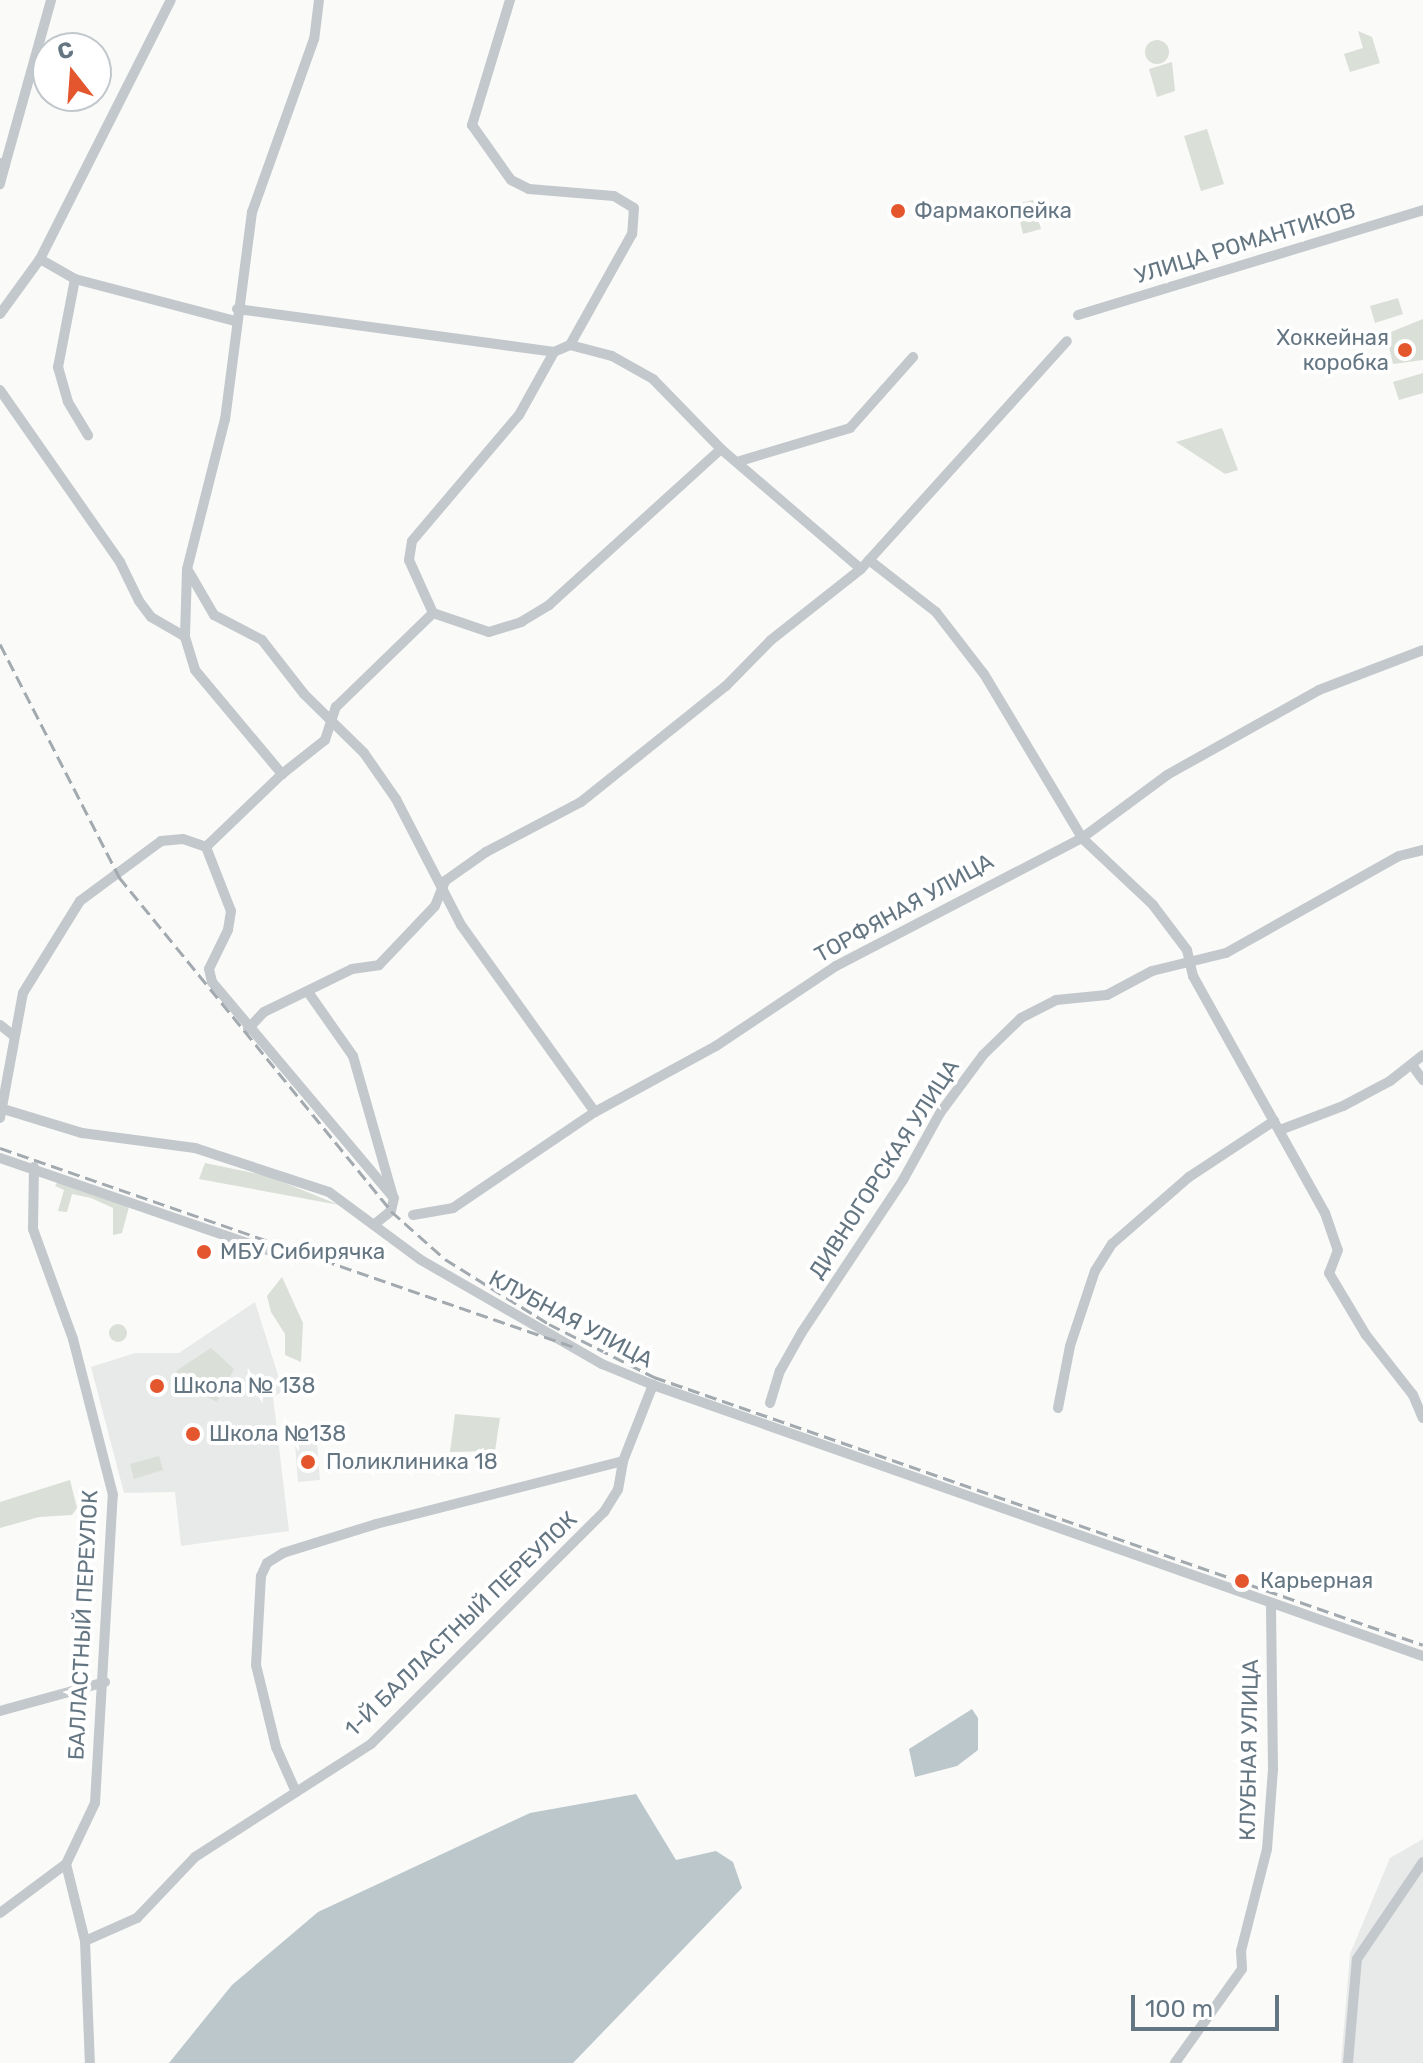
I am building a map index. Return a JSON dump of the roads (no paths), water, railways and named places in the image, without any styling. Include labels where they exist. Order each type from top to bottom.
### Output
[{"type":"street","points":[[0,184],[3,164],[51,0]]},
{"type":"street","points":[[0,314],[40,259],[171,0]]},
{"type":"street","points":[[282,774],[195,670],[185,637],[187,569],[225,419],[236,315],[252,212],[314,39],[319,0]]},
{"type":"street","points":[[40,259],[75,279],[236,315],[554,352],[570,345],[632,234],[634,208],[614,196],[529,189],[511,180],[472,125],[510,0]]},
{"type":"street","name":"УЛИЦА РОМАНТИКОВ","points":[[1078,315],[1423,210]]},
{"type":"street","points":[[75,279],[58,367],[68,402],[88,435]]},
{"type":"street","points":[[248,1029],[264,1012],[352,969],[379,965],[435,906],[445,881],[486,852],[581,802],[865,564],[1067,341]]},
{"type":"street","points":[[570,345],[635,367],[721,449],[740,461],[865,564],[936,612],[984,674],[1082,838],[1153,905],[1190,961],[1277,1125],[1338,1250],[1329,1273],[1366,1335],[1413,1395],[1423,1418]]},
{"type":"street","points":[[554,352],[519,415],[412,541],[409,560],[433,613],[489,632],[521,622],[549,605],[721,449]]},
{"type":"street","points":[[740,461],[850,428],[913,357]]},
{"type":"street","points":[[0,390],[120,562],[145,609],[185,637]]},
{"type":"street","points":[[187,569],[214,615],[262,640],[295,684],[333,719],[396,799],[441,893],[595,1112]]},
{"type":"street","points":[[206,847],[282,774],[325,740],[336,707],[433,613]]},
{"type":"street","name":"ТОРФЯНАЯ УЛИЦА","points":[[413,1215],[453,1208],[595,1112],[716,1046],[899,930],[1082,838],[1167,775],[1319,690],[1423,650]]},
{"type":"street","points":[[1,1112],[23,993],[45,951],[80,901],[172,837],[206,847]]},
{"type":"street","points":[[206,847],[231,911],[228,930],[209,969],[212,982],[248,1029],[394,1198]]},
{"type":"street","name":"ДИВНОГОРСКАЯ УЛИЦА","points":[[770,1403],[780,1371],[802,1332],[903,1180],[940,1113],[983,1055],[1040,1006],[1107,995],[1152,971],[1226,953],[1399,856],[1423,850]]},
{"type":"street","points":[[308,992],[353,1056],[394,1198],[391,1211],[375,1224]]},
{"type":"street","points":[[0,1025],[14,1036]]},
{"type":"street","points":[[1058,1408],[1070,1346],[1095,1271],[1131,1222],[1189,1177],[1277,1125],[1343,1106],[1412,1065],[1423,1055]]},
{"type":"street","points":[[1412,1065],[1423,1080]]},
{"type":"street","name":"КЛУБНАЯ УЛИЦА","points":[[1,1112],[82,1133],[195,1148],[241,1160],[329,1192],[421,1260],[526,1322],[653,1385],[1423,1656]]},
{"type":"street","points":[[0,1158],[34,1167],[270,1251]]},
{"type":"street","name":"БАЛЛАСТНЫЙ ПЕРЕУЛОК","points":[[0,1913],[66,1864],[95,1803],[105,1682],[113,1495],[73,1339],[33,1229],[34,1167]]},
{"type":"street","name":"1-Й БАЛЛАСТНЫЙ ПЕРЕУЛОК","points":[[85,1941],[137,1918],[195,1857],[371,1744],[583,1534],[618,1490],[623,1461],[653,1385]]},
{"type":"street","name":"1-Й БАЛЛАСТНЫЙ ПЕРЕУЛОК","points":[[296,1792],[276,1747],[256,1665],[261,1576],[267,1563],[376,1524],[623,1461]]},
{"type":"street","name":"КЛУБНАЯ УЛИЦА","points":[[1175,2063],[1242,1969],[1241,1951],[1267,1849],[1273,1770],[1271,1604]]},
{"type":"street","points":[[2,1707],[105,1682]]},
{"type":"street","points":[[1348,2063],[1357,1959],[1423,1862]]},
{"type":"street","points":[[66,1864],[85,1941],[90,2063]]},
{"type":"railway","points":[[0,644],[119,877],[391,1211],[445,1259],[549,1324],[654,1377],[1423,1645]]},
{"type":"railway","points":[[0,1148],[574,1347]]},
{"type":"place","name":"Фармакопейка","points":[[898,211]]},
{"type":"place","name":"Хоккейная коробка","points":[[1405,350]]},
{"type":"place","name":"МБУ Сибирячка","points":[[204,1252]]},
{"type":"place","name":"Школа № 138","points":[[157,1386]]},
{"type":"place","name":"Школа №138","points":[[193,1434]]},
{"type":"place","name":"Поликлиника 18","points":[[308,1462]]},
{"type":"place","name":"Карьерная","points":[[1242,1581]]}]
